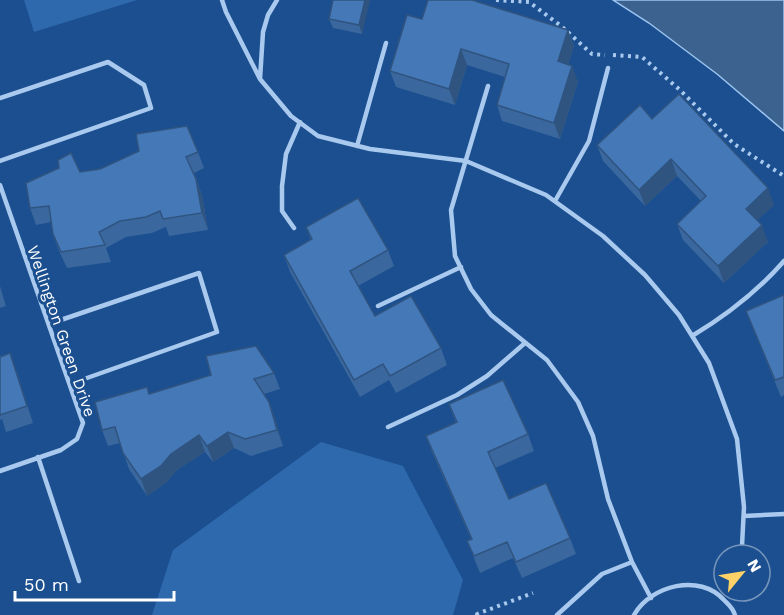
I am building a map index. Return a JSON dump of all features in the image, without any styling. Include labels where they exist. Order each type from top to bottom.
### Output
[{"type":"lane","points":[[222,0],[260,79],[291,116],[318,136],[370,149],[466,161],[546,195],[603,236],[645,275],[679,315],[709,363],[737,439],[744,507],[742,543]]},
{"type":"lane","points":[[260,79],[263,32],[268,15],[277,0]]},
{"type":"lane","points":[[357,146],[386,43]]},
{"type":"lane","points":[[0,98],[108,62],[144,85],[151,108],[0,160]]},
{"type":"lane","points":[[555,201],[589,141],[608,68]]},
{"type":"lane","points":[[488,86],[451,210],[455,256],[471,289],[491,315],[547,360],[578,402],[593,436],[609,499],[632,562],[651,598]]},
{"type":"lane","points":[[294,228],[282,211],[282,186],[286,154],[300,122]]},
{"type":"lane","name":"Wellington Green Drive","points":[[0,184],[83,423],[77,439],[61,450],[0,471]]},
{"type":"lane","points":[[0,209],[8,206]]},
{"type":"lane","points":[[692,336],[729,312],[766,281],[784,261]]},
{"type":"lane","points":[[378,306],[461,267]]},
{"type":"lane","points":[[49,324],[199,273],[217,332],[70,384]]},
{"type":"lane","points":[[388,427],[457,395],[487,376],[525,343]]},
{"type":"lane","points":[[38,458],[79,581]]},
{"type":"lane","points":[[744,516],[784,514]]},
{"type":"lane","points":[[557,615],[602,574],[632,562]]},
{"type":"lane","points":[[634,615],[638,608],[655,593],[677,585],[700,586],[712,591]]},
{"type":"path","points":[[496,0],[529,2],[592,54],[642,57],[680,90],[734,144],[784,176]]},
{"type":"path","points":[[477,615],[533,593]]},
{"type":"shaded area","points":[[24,0],[137,0],[34,32]]},
{"type":"shaded area","points":[[613,0],[784,0],[784,131],[717,74],[649,23]]},
{"type":"shaded area","points":[[321,442],[403,466],[463,580],[453,615],[152,615],[173,550]]},
{"type":"building","points":[[333,0],[365,0],[359,25],[329,19]]},
{"type":"building","points":[[428,0],[472,0],[568,30],[558,61],[572,66],[554,123],[497,105],[509,64],[461,49],[449,89],[390,71],[407,15],[422,19]]},
{"type":"building","points":[[679,94],[768,188],[746,209],[762,225],[718,266],[677,224],[706,196],[671,159],[639,190],[597,145],[640,105],[652,119]]},
{"type":"building","points":[[187,126],[198,152],[186,157],[196,179],[202,213],[163,219],[160,211],[146,217],[120,221],[99,232],[105,245],[61,252],[53,234],[49,206],[30,208],[26,183],[59,168],[58,160],[71,153],[80,172],[100,169],[139,151],[136,134]]},
{"type":"building","points":[[358,198],[388,250],[350,271],[375,316],[411,296],[441,348],[390,376],[383,364],[354,380],[284,255],[312,239],[306,227]]},
{"type":"building","points":[[784,295],[784,377],[775,380],[746,311]]},
{"type":"building","points":[[256,346],[274,373],[254,379],[269,402],[277,430],[245,439],[228,432],[207,446],[199,435],[141,479],[123,453],[115,427],[102,430],[95,402],[147,387],[149,394],[211,375],[206,356]]},
{"type":"building","points":[[10,353],[27,406],[0,415],[0,357]]},
{"type":"building","points":[[503,380],[528,434],[488,452],[509,499],[546,483],[570,538],[516,562],[507,542],[474,556],[467,541],[472,539],[426,436],[457,422],[449,404]]}]
